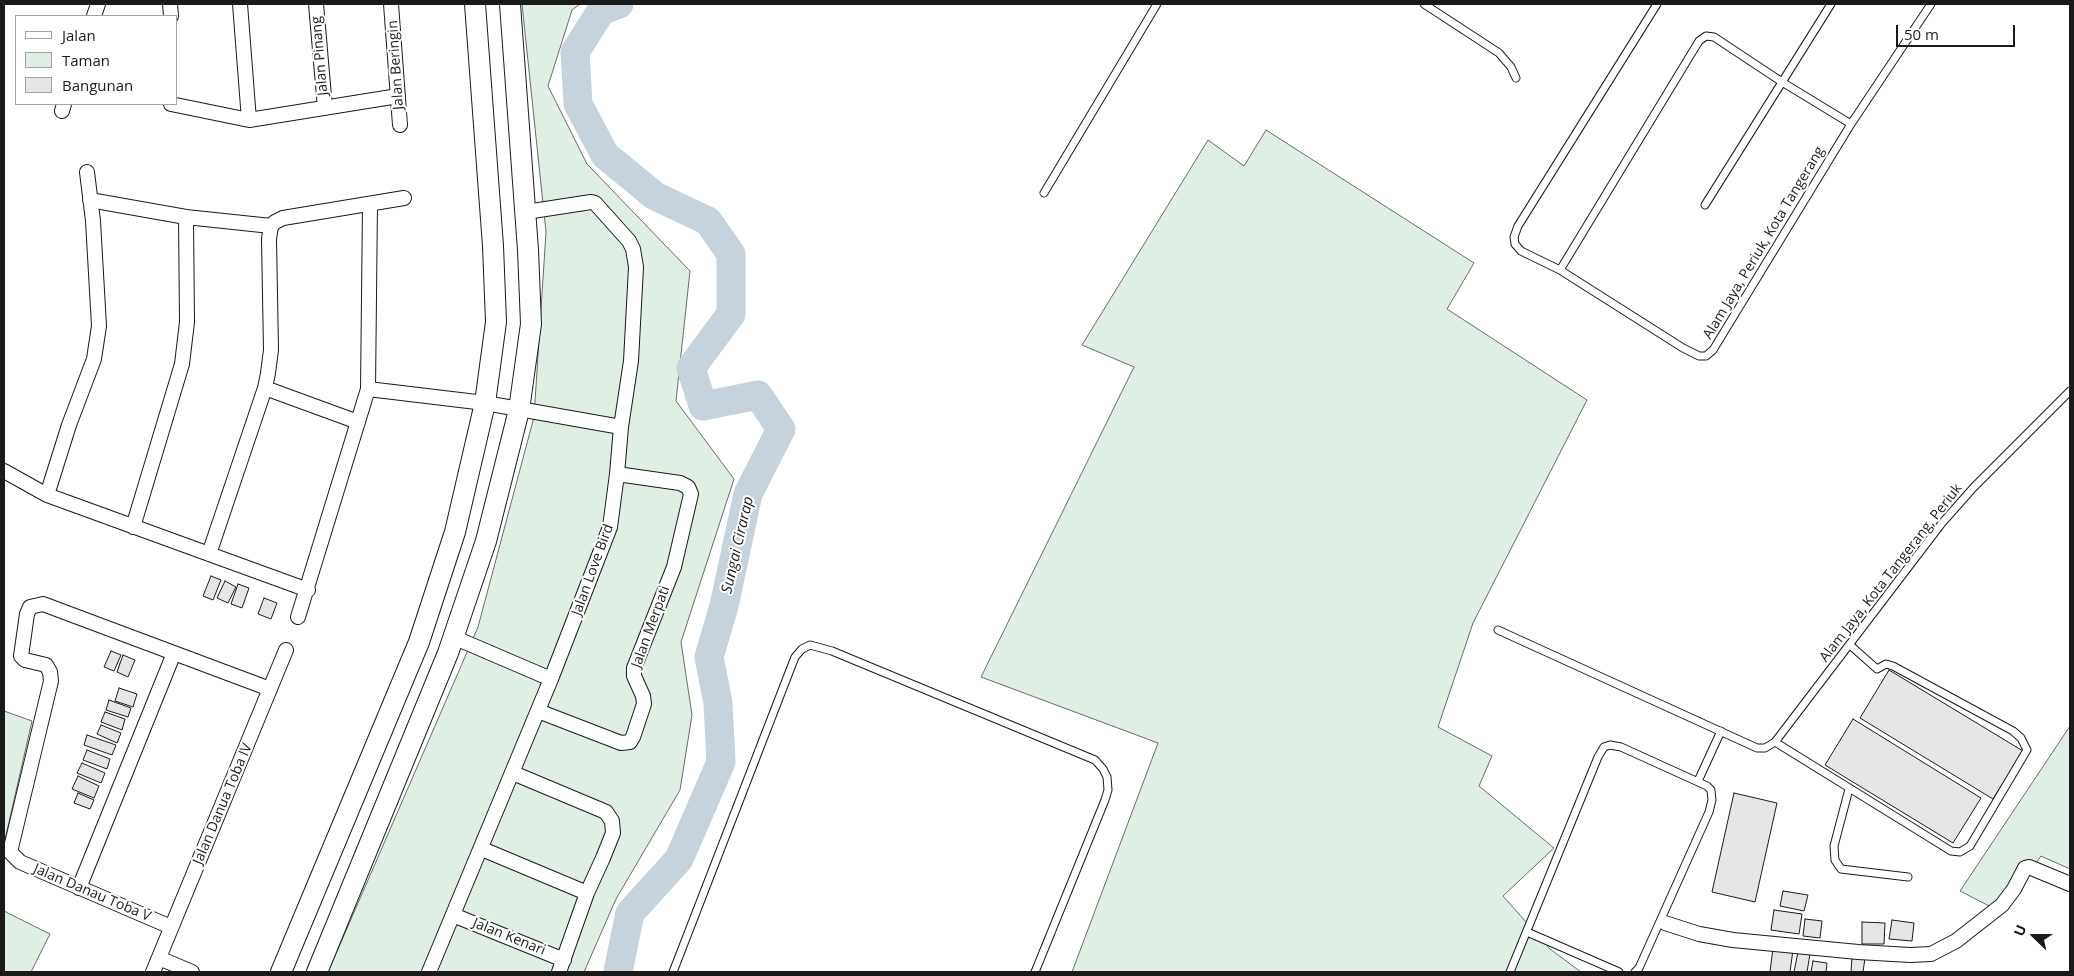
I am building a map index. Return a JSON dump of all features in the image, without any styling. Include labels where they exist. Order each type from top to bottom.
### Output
[{"type":"main road","points":[[281,972],[419,642],[455,532],[488,404],[496,322],[494,246],[475,4]]},
{"type":"main road","points":[[317,972],[453,638],[486,541],[530,324],[526,212],[510,4]]},
{"type":"street","points":[[240,4],[249,120]]},
{"type":"street","name":"Jalan Pinang","points":[[316,4],[325,108]]},
{"type":"street","name":"Jalan Beringin","points":[[391,4],[400,125]]},
{"type":"street","points":[[176,105],[249,120],[398,96]]},
{"type":"street","points":[[47,496],[69,425],[94,359],[99,326],[87,172]]},
{"type":"street","points":[[208,554],[265,388],[271,350],[269,240],[271,226],[283,218],[404,198]]},
{"type":"street","points":[[90,200],[186,217],[271,226]]},
{"type":"street","name":"Jalan Love Bird","points":[[430,972],[552,679],[608,534],[617,474],[621,427],[631,362],[636,267],[633,250],[629,241],[593,202],[526,212]]},
{"type":"street","points":[[298,617],[308,590],[368,389],[370,204]]},
{"type":"street","points":[[133,527],[182,364],[186,322],[186,217]]},
{"type":"street","points":[[265,388],[358,422]]},
{"type":"street","points":[[368,389],[488,404],[621,427]]},
{"type":"street","points":[[4,471],[47,496],[308,590]]},
{"type":"street","name":"Jalan Merpati","points":[[538,711],[622,743],[630,742],[633,737],[644,704],[643,696],[634,676],[634,668],[674,567],[691,494],[688,487],[680,483],[617,474]]},
{"type":"street","name":"Jalan Danau Toba V","points":[[171,927],[20,862],[13,857],[10,848],[52,680],[46,665],[25,660],[21,656],[27,614],[30,607],[43,604],[174,653]]},
{"type":"street","points":[[453,638],[552,679]]},
{"type":"street","name":"Jalan Danua Toba IV","points":[[153,972],[286,650]]},
{"type":"street","points":[[79,888],[174,653],[270,689]]},
{"type":"street","points":[[513,773],[606,812],[611,818],[613,833],[588,893],[562,966]]},
{"type":"street","points":[[482,849],[588,893]]},
{"type":"street","points":[[1665,923],[1699,934],[1733,940],[1858,952],[1910,955],[1931,954],[1956,941],[2002,905],[2014,889],[2025,868],[2029,867],[2070,884]]},
{"type":"street","name":"Jalan Kenari","points":[[453,915],[562,966]]},
{"type":"street","points":[[159,958],[192,972]]},
{"type":"lane","points":[[1044,193],[1157,4]]},
{"type":"lane","points":[[1424,4],[1499,53],[1512,67],[1516,78]]},
{"type":"lane","name":"Alam Jaya, Periuk, Kota Tangerang","points":[[1657,4],[1518,226],[1514,236],[1515,244],[1521,252],[1560,270],[1683,348],[1699,356],[1706,356],[1713,350],[1851,124],[1931,4]]},
{"type":"lane","points":[[1705,205],[1831,4]]},
{"type":"lane","points":[[1560,270],[1699,41],[1706,36],[1714,36],[1782,82],[1851,124]]},
{"type":"lane","name":"Alam Jaya, Kota Tangerang, Periuk","points":[[1775,742],[1942,523],[1974,487],[2070,391]]},
{"type":"lane","points":[[1498,630],[1756,748],[1765,748],[1775,742],[1951,851],[1960,852],[1970,846],[2027,750],[2021,738],[1893,666],[1886,664],[1877,668],[1850,645]]},
{"type":"lane","points":[[673,972],[795,657],[802,649],[810,645],[832,651],[1095,760],[1102,769],[1106,777],[1108,790],[1105,800],[1035,972]]},
{"type":"lane","points":[[1698,781],[1721,731]]},
{"type":"lane","points":[[1510,972],[1604,747],[1610,745],[1621,747],[1698,781],[1711,790],[1712,800],[1709,812],[1639,968],[1635,972]]},
{"type":"lane","points":[[1849,789],[1834,846],[1835,860],[1841,869],[1908,877]]},
{"type":"lane","points":[[1527,932],[1619,972]]},
{"type":"green space","points":[[522,4],[580,4],[572,10],[548,86],[587,164],[690,271],[676,401],[734,479],[681,642],[692,715],[680,790],[616,899],[584,972],[328,972],[478,627],[534,417],[546,232]]},
{"type":"green space","points":[[1266,130],[1474,263],[1447,309],[1587,400],[1473,623],[1438,727],[1492,756],[1479,786],[1554,848],[1503,896],[1550,949],[1581,972],[1072,972],[1158,743],[981,677],[1134,367],[1082,345],[1208,140],[1244,166]]},
{"type":"green space","points":[[4,711],[32,721],[4,844]]},
{"type":"green space","points":[[2070,726],[2070,869],[2041,856],[2001,912],[1960,891]]},
{"type":"green space","points":[[4,911],[50,934],[31,972],[4,972]]},
{"type":"building","points":[[211,576],[221,580],[213,600],[203,596]]},
{"type":"building","points":[[225,581],[236,587],[228,603],[217,598]]},
{"type":"building","points":[[238,584],[249,588],[242,608],[231,604]]},
{"type":"building","points":[[264,598],[277,603],[271,619],[258,614]]},
{"type":"building","points":[[111,651],[121,655],[114,671],[104,667]]},
{"type":"building","points":[[123,655],[135,660],[128,677],[117,672]]},
{"type":"building","points":[[1889,670],[2023,751],[1993,799],[1860,718]]},
{"type":"building","points":[[119,688],[137,694],[133,707],[115,701]]},
{"type":"building","points":[[109,700],[131,708],[128,717],[106,710]]},
{"type":"building","points":[[105,712],[125,719],[122,730],[101,722]]},
{"type":"building","points":[[1853,719],[1981,798],[1953,843],[1825,765]]},
{"type":"building","points":[[101,725],[121,733],[117,743],[97,734]]},
{"type":"building","points":[[87,735],[116,745],[112,755],[84,745]]},
{"type":"building","points":[[87,750],[110,759],[107,769],[83,760]]},
{"type":"building","points":[[82,763],[105,773],[101,783],[77,773]]},
{"type":"building","points":[[78,776],[99,786],[94,798],[72,789]]},
{"type":"building","points":[[78,793],[94,800],[90,809],[74,803]]},
{"type":"building","points":[[1734,793],[1777,803],[1755,902],[1712,892]]},
{"type":"building","points":[[1783,891],[1808,895],[1804,911],[1780,906]]},
{"type":"building","points":[[1774,910],[1802,914],[1799,934],[1771,930]]},
{"type":"building","points":[[1805,919],[1822,921],[1820,938],[1803,936]]},
{"type":"building","points":[[1892,920],[1914,923],[1912,941],[1889,939]]},
{"type":"building","points":[[1862,922],[1885,923],[1884,944],[1862,944]]},
{"type":"building","points":[[1773,948],[1793,950],[1790,972],[1770,972]]},
{"type":"building","points":[[1798,952],[1810,954],[1807,972],[1794,972]]},
{"type":"building","points":[[1852,957],[1865,958],[1863,972],[1851,972]]},
{"type":"building","points":[[1813,961],[1827,963],[1826,972],[1811,972]]},
{"type":"waterway","name":"Sungai Cirarap","points":[[618,972],[630,913],[679,859],[721,762],[718,703],[709,657],[724,606],[748,494],[781,429],[758,395],[703,406],[691,368],[731,314],[731,254],[708,221],[655,196],[605,155],[578,104],[575,52],[601,11],[619,4]]}]
